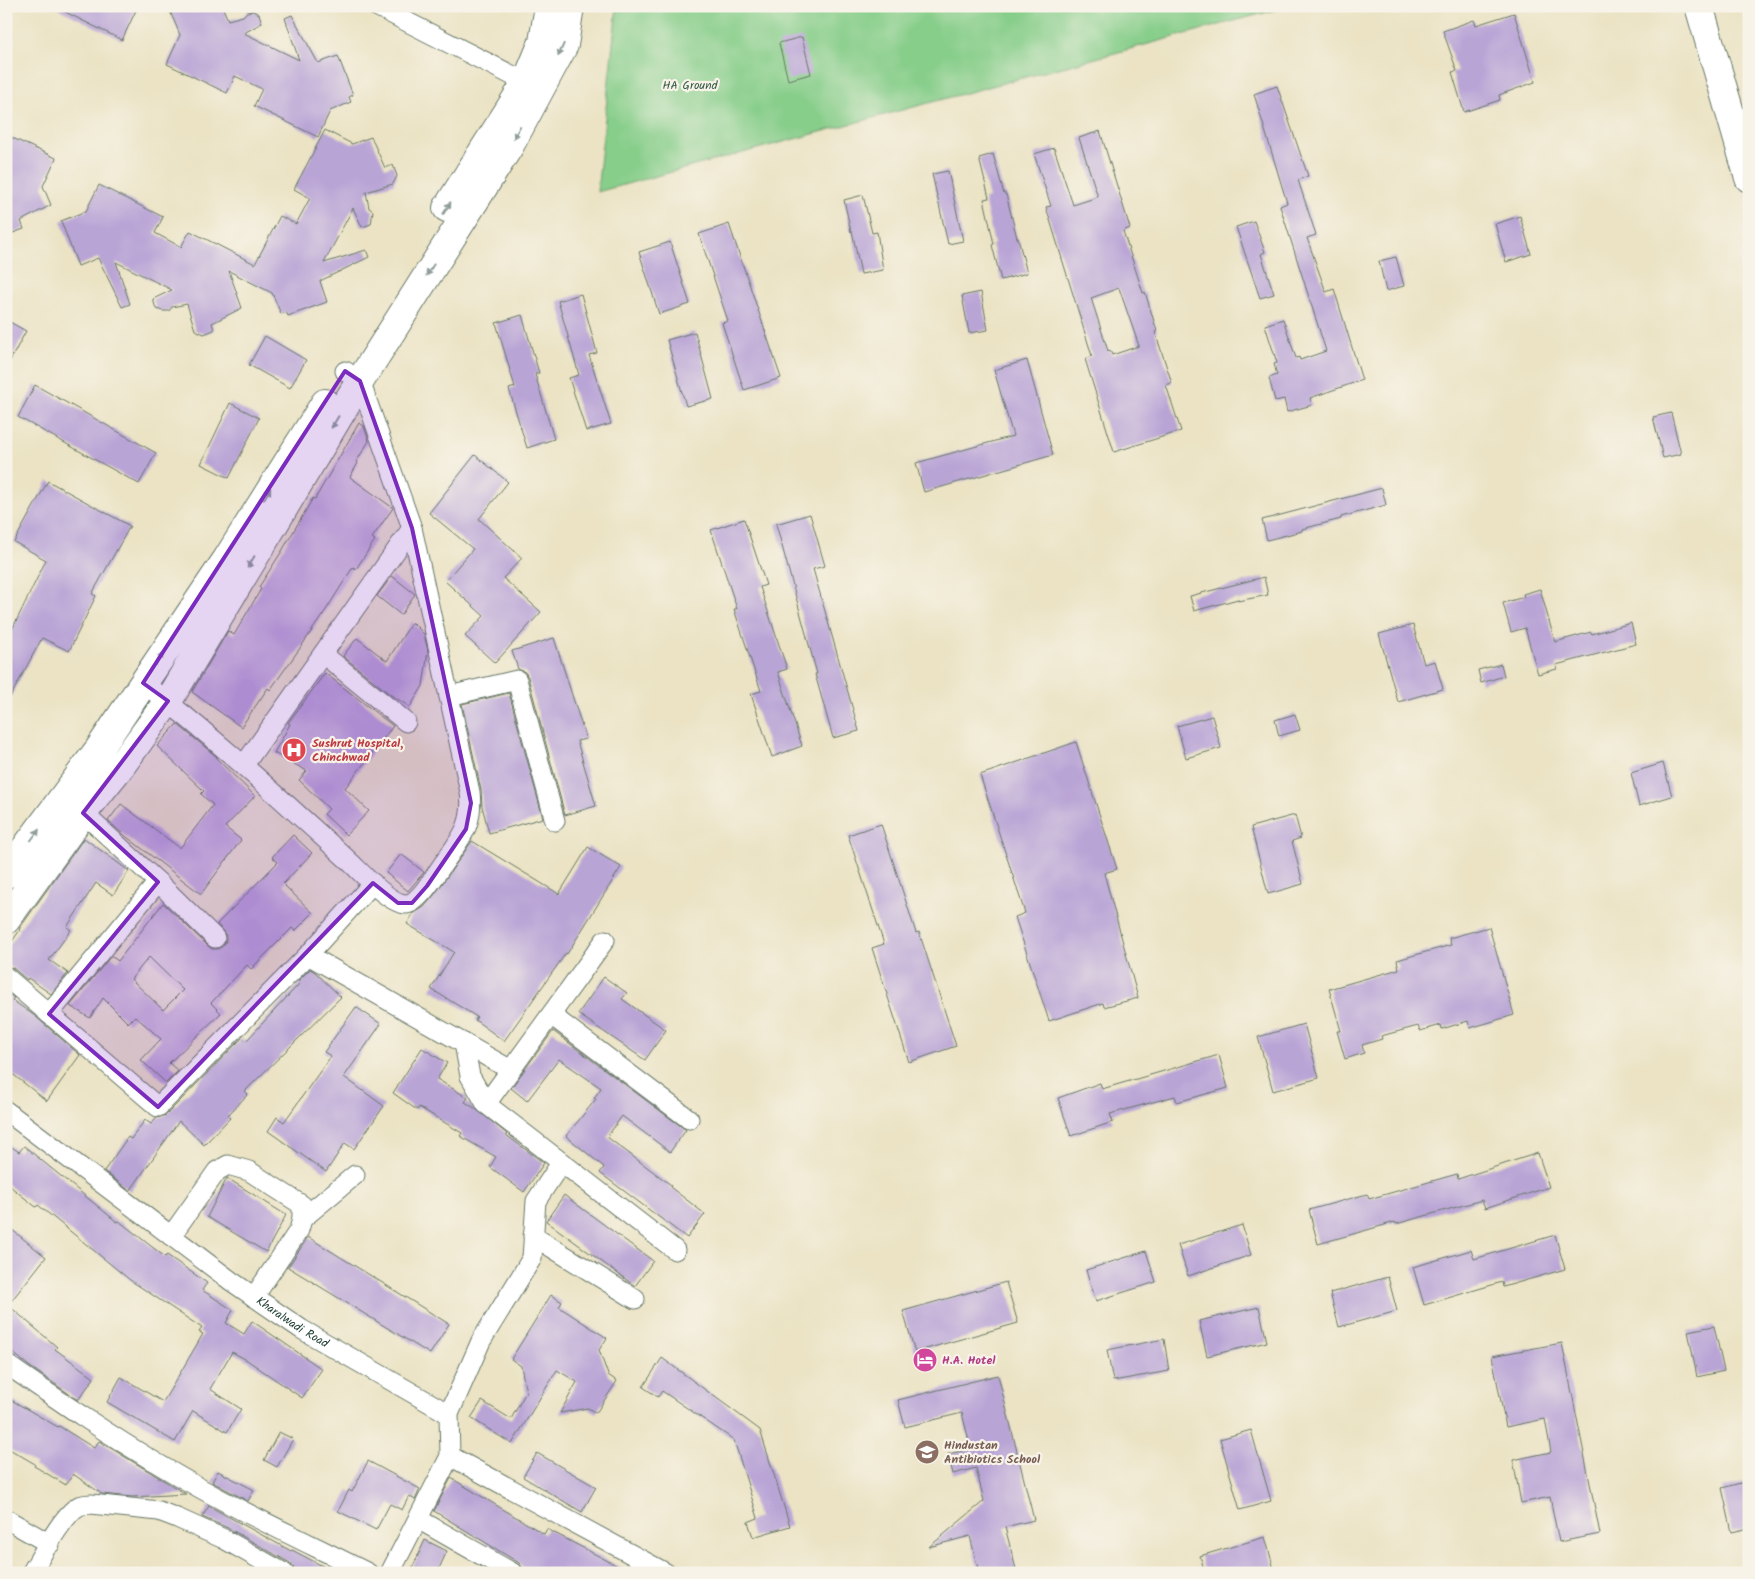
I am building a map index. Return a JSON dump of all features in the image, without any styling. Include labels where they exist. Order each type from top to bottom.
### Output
[{"type":"street","points":[[376,6],[533,86]]},
{"type":"street","points":[[533,86],[549,6]]},
{"type":"street","points":[[6,920],[83,813],[121,766],[168,701],[352,376],[533,86],[564,46],[570,6]]},
{"type":"street","points":[[1699,6],[1749,178]]},
{"type":"street","points":[[143,682],[244,765],[373,884],[398,903],[412,903],[427,886],[466,829],[471,803],[412,528],[352,376]]},
{"type":"street","points":[[6,874],[99,749],[226,558],[352,376]]},
{"type":"street","points":[[244,765],[412,528]]},
{"type":"street","points":[[323,654],[406,722]]},
{"type":"street","points":[[449,696],[517,680],[555,821]]},
{"type":"street","points":[[83,813],[215,938]]},
{"type":"street","points":[[49,1014],[158,882]]},
{"type":"street","points":[[6,977],[158,1107],[308,955],[373,884]]},
{"type":"street","points":[[486,1104],[605,940]]},
{"type":"street","points":[[308,955],[511,1070]]},
{"type":"street","points":[[551,1015],[689,1119]]},
{"type":"street","points":[[464,1043],[470,1076],[486,1104],[675,1250]]},
{"type":"street","name":"Kharalwadi Road","points":[[6,1111],[254,1297],[301,1329],[449,1414]]},
{"type":"street","points":[[390,1573],[450,1456],[449,1414],[481,1341],[532,1258],[536,1201],[562,1163]]},
{"type":"street","points":[[172,1236],[217,1171],[228,1165],[249,1171],[302,1205],[302,1219],[299,1230],[254,1297]]},
{"type":"street","points":[[302,1219],[355,1175]]},
{"type":"street","points":[[533,1236],[635,1299]]},
{"type":"street","points":[[6,1364],[164,1468],[267,1524],[368,1573]]},
{"type":"street","points":[[450,1456],[666,1573]]},
{"type":"street","points":[[31,1573],[64,1521],[80,1506],[91,1504],[159,1511],[224,1539],[284,1573]]},
{"type":"street","points":[[6,1519],[50,1544]]},
{"type":"street","points":[[418,1519],[513,1573]]},
{"type":"highlighted area","points":[[345,371],[360,381],[412,528],[471,803],[466,829],[427,886],[412,903],[398,903],[373,883],[158,1107],[49,1014],[158,882],[83,813],[168,701],[143,683]]},
{"type":"green space","name":"HA Ground","points":[[617,6],[1290,6],[597,192]]},
{"type":"building","points":[[53,6],[138,6],[122,40]]},
{"type":"building","points":[[168,6],[222,6],[228,20],[253,11],[259,14],[262,23],[244,33],[299,60],[285,18],[292,15],[318,63],[338,56],[353,95],[349,97],[351,102],[330,111],[318,137],[254,106],[262,89],[235,76],[227,93],[167,64],[180,35]]},
{"type":"building","points":[[1514,13],[1535,82],[1499,95],[1500,100],[1464,112],[1452,72],[1457,71],[1443,31],[1474,20],[1476,25]]},
{"type":"building","points":[[802,37],[811,74],[788,80],[779,43]]},
{"type":"building","points":[[1277,86],[1308,176],[1298,180],[1316,235],[1307,238],[1326,292],[1334,289],[1362,380],[1310,398],[1312,405],[1287,412],[1284,399],[1275,401],[1269,378],[1277,375],[1274,364],[1277,363],[1265,325],[1283,319],[1296,358],[1299,357],[1300,360],[1326,351],[1280,206],[1287,203],[1254,94]]},
{"type":"building","points":[[325,130],[352,144],[371,137],[385,168],[393,165],[397,176],[393,184],[366,192],[369,208],[373,211],[371,224],[362,227],[353,208],[324,263],[366,250],[369,257],[320,281],[327,302],[288,316],[286,312],[281,314],[272,293],[229,271],[242,308],[212,323],[214,330],[204,334],[195,330],[187,304],[172,307],[169,311],[156,309],[153,299],[172,290],[116,262],[130,304],[122,307],[98,258],[78,266],[61,221],[86,211],[99,185],[163,217],[155,233],[181,247],[190,231],[255,264],[280,216],[296,224],[310,198],[294,189]]},
{"type":"building","points":[[1100,131],[1130,228],[1123,231],[1157,331],[1155,332],[1172,383],[1166,385],[1181,431],[1114,452],[1085,359],[1092,356],[1046,207],[1051,206],[1034,154],[1054,148],[1073,205],[1098,197],[1079,138]],"holes":[[[1119,288],[1139,346],[1112,355],[1110,350],[1108,351],[1091,298]]]},
{"type":"building","points":[[6,135],[56,158],[43,186],[51,205],[21,221],[24,229],[13,233],[6,230]]},
{"type":"building","points":[[993,154],[1004,194],[1006,194],[1027,273],[1001,280],[992,245],[994,244],[984,199],[989,198],[979,158]]},
{"type":"building","points":[[948,171],[963,241],[948,244],[932,174]]},
{"type":"building","points":[[863,195],[872,233],[877,232],[883,270],[861,274],[844,200]]},
{"type":"building","points":[[1520,216],[1531,254],[1506,262],[1495,224]]},
{"type":"building","points":[[1254,221],[1265,252],[1261,254],[1274,294],[1260,298],[1236,227]]},
{"type":"building","points":[[729,224],[781,378],[744,390],[722,323],[728,321],[699,234]]},
{"type":"building","points":[[670,242],[690,304],[659,314],[639,252]]},
{"type":"building","points":[[1396,257],[1404,286],[1386,291],[1379,261]]},
{"type":"building","points":[[981,292],[988,330],[969,333],[962,296]]},
{"type":"building","points":[[581,294],[597,353],[589,355],[611,424],[586,431],[569,378],[579,375],[558,301]]},
{"type":"building","points":[[522,315],[539,373],[535,374],[554,439],[527,448],[509,389],[515,387],[496,323]]},
{"type":"building","points":[[6,320],[26,331],[6,368]]},
{"type":"building","points":[[695,332],[713,399],[686,406],[667,340]]},
{"type":"building","points":[[265,336],[306,360],[290,388],[249,365]]},
{"type":"building","points":[[1027,360],[1053,455],[924,492],[916,463],[1013,436],[994,370]]},
{"type":"building","points":[[35,385],[156,453],[139,484],[18,417]]},
{"type":"building","points":[[230,403],[259,418],[229,478],[201,464]]},
{"type":"building","points":[[1671,413],[1681,454],[1663,458],[1653,417]]},
{"type":"building","points":[[359,423],[364,426],[369,441],[356,462],[358,463],[350,477],[393,508],[372,538],[375,540],[356,569],[353,567],[298,651],[270,690],[268,688],[241,727],[192,692],[228,631],[234,635],[261,589],[259,587],[313,498],[315,499]]},
{"type":"building","points":[[475,455],[508,482],[479,519],[522,558],[503,578],[541,612],[495,663],[465,636],[484,616],[445,581],[473,549],[429,513]]},
{"type":"building","points":[[48,481],[130,526],[92,594],[96,596],[69,651],[42,638],[6,705],[6,642],[46,560],[14,542]]},
{"type":"building","points":[[1382,488],[1386,505],[1267,540],[1262,520]]},
{"type":"building","points":[[810,514],[825,566],[813,569],[859,731],[833,738],[776,524]]},
{"type":"building","points":[[744,519],[766,585],[760,587],[787,669],[778,672],[802,746],[772,757],[751,694],[761,691],[711,530]]},
{"type":"building","points":[[392,576],[415,594],[401,615],[377,596]]},
{"type":"building","points":[[1264,577],[1268,595],[1238,601],[1238,599],[1194,611],[1190,596]]},
{"type":"building","points":[[1540,589],[1555,642],[1631,623],[1636,644],[1556,665],[1557,669],[1538,674],[1525,628],[1511,632],[1503,603],[1524,597],[1523,594]]},
{"type":"building","points":[[412,622],[424,634],[428,651],[423,686],[410,707],[391,695],[343,656],[357,638],[387,661]]},
{"type":"building","points":[[1413,625],[1424,664],[1435,661],[1443,689],[1398,702],[1379,634]]},
{"type":"building","points":[[554,638],[586,739],[577,741],[596,806],[565,815],[528,677],[525,672],[518,669],[512,651]]},
{"type":"building","points":[[1501,664],[1504,676],[1481,683],[1478,670]]},
{"type":"building","points":[[325,673],[393,726],[345,788],[369,811],[346,835],[324,814],[329,809],[299,780],[307,771],[274,753],[290,724],[288,723]]},
{"type":"building","points":[[509,693],[543,818],[489,833],[462,704]]},
{"type":"building","points":[[1295,714],[1300,730],[1279,736],[1275,720]]},
{"type":"building","points":[[1212,716],[1221,748],[1186,758],[1177,726]]},
{"type":"building","points":[[177,724],[217,757],[255,796],[225,827],[241,840],[201,894],[108,821],[121,804],[180,848],[213,805],[201,794],[204,791],[157,746]]},
{"type":"building","points":[[1076,742],[1117,869],[1104,873],[1138,998],[1104,1007],[1103,1003],[1049,1021],[1015,917],[1025,913],[980,775]]},
{"type":"building","points":[[1663,763],[1672,796],[1639,806],[1631,773]]},
{"type":"building","points":[[1295,815],[1301,838],[1292,841],[1303,884],[1268,894],[1251,827]]},
{"type":"building","points":[[881,824],[916,933],[919,932],[956,1046],[909,1062],[872,948],[884,944],[848,835]]},
{"type":"building","points":[[293,835],[312,853],[283,884],[313,913],[295,931],[292,928],[251,969],[247,965],[211,1003],[221,1013],[169,1063],[178,1071],[166,1083],[141,1060],[161,1039],[135,1016],[128,1023],[103,998],[90,1018],[70,1006],[111,956],[118,961],[163,903],[212,949],[218,949],[223,946],[226,941],[226,935],[217,924],[278,862],[272,857]],"holes":[[[149,957],[183,990],[163,1010],[131,979]]]},
{"type":"building","points":[[84,838],[129,871],[113,895],[96,883],[67,927],[71,930],[49,960],[68,973],[51,994],[28,978],[27,980],[13,968],[6,966],[6,950]]},
{"type":"building","points":[[472,841],[559,894],[588,847],[621,867],[567,954],[504,1041],[475,1020],[477,1017],[431,989],[454,952],[407,924],[413,914],[424,907],[435,894]]},
{"type":"building","points":[[401,854],[424,872],[408,891],[386,873]]},
{"type":"building","points":[[1489,927],[1514,1015],[1470,1028],[1468,1021],[1442,1029],[1441,1025],[1420,1031],[1418,1026],[1381,1036],[1382,1039],[1362,1045],[1364,1053],[1345,1059],[1337,1031],[1341,1031],[1329,989],[1399,969],[1397,960],[1451,945],[1449,938]]},
{"type":"building","points":[[310,969],[341,997],[245,1091],[248,1094],[228,1115],[230,1118],[204,1145],[179,1121],[130,1191],[104,1171],[128,1137],[131,1139],[145,1120],[151,1124],[157,1118],[166,1115],[242,1038],[246,1041],[300,983],[298,981]]},
{"type":"building","points":[[604,977],[627,993],[622,999],[666,1030],[645,1060],[578,1014]]},
{"type":"building","points":[[6,992],[14,998],[12,1000],[35,1016],[80,1055],[47,1101],[6,1069]]},
{"type":"building","points":[[356,1007],[381,1024],[344,1077],[384,1106],[354,1149],[345,1143],[326,1172],[268,1131],[277,1117],[284,1122],[331,1056],[324,1052]]},
{"type":"building","points":[[1304,1024],[1319,1078],[1273,1091],[1258,1037]]},
{"type":"building","points":[[553,1031],[686,1130],[670,1152],[622,1116],[607,1137],[671,1185],[670,1187],[705,1214],[687,1238],[600,1173],[604,1167],[566,1136],[596,1099],[594,1098],[601,1088],[559,1059],[527,1101],[511,1088]]},
{"type":"building","points":[[422,1048],[447,1063],[437,1079],[468,1098],[465,1102],[544,1163],[524,1192],[490,1167],[496,1157],[460,1136],[462,1133],[419,1107],[417,1110],[393,1093]]},
{"type":"building","points":[[1219,1055],[1228,1088],[1177,1102],[1175,1096],[1110,1114],[1113,1122],[1071,1136],[1058,1098],[1100,1083],[1102,1089]]},
{"type":"building","points":[[6,1143],[19,1152],[24,1146],[117,1222],[119,1221],[165,1257],[167,1255],[207,1283],[202,1290],[233,1310],[226,1323],[244,1334],[252,1321],[322,1369],[302,1398],[247,1360],[232,1352],[210,1389],[241,1409],[227,1432],[193,1411],[175,1442],[107,1402],[121,1377],[163,1402],[203,1334],[199,1332],[202,1328],[130,1280],[38,1205],[36,1207],[6,1183]]},
{"type":"building","points":[[1538,1153],[1549,1187],[1485,1208],[1482,1200],[1318,1244],[1309,1210],[1367,1194],[1369,1199],[1457,1174],[1458,1179]]},
{"type":"building","points":[[227,1178],[286,1215],[266,1252],[207,1217]]},
{"type":"building","points":[[564,1195],[653,1261],[635,1286],[546,1221]]},
{"type":"building","points":[[6,1225],[46,1257],[8,1305],[57,1347],[55,1349],[94,1378],[78,1400],[29,1366],[6,1347]]},
{"type":"building","points":[[1242,1225],[1251,1255],[1188,1276],[1178,1245]]},
{"type":"building","points":[[1555,1235],[1565,1269],[1503,1287],[1502,1282],[1424,1305],[1413,1267],[1471,1250],[1474,1259]]},
{"type":"building","points":[[308,1237],[449,1324],[430,1354],[288,1267]]},
{"type":"building","points":[[1146,1251],[1156,1282],[1096,1301],[1086,1270]]},
{"type":"building","points":[[1388,1277],[1397,1311],[1339,1327],[1330,1293]]},
{"type":"building","points":[[1006,1282],[1018,1323],[915,1352],[903,1311]]},
{"type":"building","points":[[551,1295],[562,1302],[559,1307],[607,1338],[599,1350],[608,1375],[617,1381],[596,1413],[588,1408],[560,1413],[577,1382],[557,1370],[512,1444],[471,1418],[482,1401],[511,1419],[526,1392],[521,1366],[511,1359]]},
{"type":"building","points":[[1259,1307],[1267,1342],[1207,1356],[1199,1321]]},
{"type":"building","points":[[1714,1326],[1724,1371],[1697,1377],[1688,1331]]},
{"type":"building","points":[[1164,1339],[1169,1371],[1113,1381],[1107,1350]]},
{"type":"building","points":[[1562,1343],[1600,1534],[1559,1542],[1550,1497],[1521,1503],[1513,1460],[1551,1452],[1545,1419],[1506,1427],[1492,1356]]},
{"type":"building","points":[[662,1358],[760,1430],[790,1526],[753,1537],[748,1522],[758,1518],[734,1440],[662,1391],[658,1397],[643,1387]]},
{"type":"building","points":[[998,1375],[1034,1520],[1005,1527],[1017,1573],[979,1573],[970,1536],[929,1547],[984,1501],[976,1468],[953,1474],[948,1454],[971,1449],[962,1413],[905,1427],[898,1400]]},
{"type":"building","points":[[6,1397],[94,1448],[99,1441],[186,1494],[132,1497],[102,1494],[73,1474],[66,1485],[6,1447]]},
{"type":"building","points":[[1251,1430],[1271,1501],[1240,1510],[1220,1439]]},
{"type":"building","points":[[279,1432],[293,1439],[277,1467],[264,1460]]},
{"type":"building","points":[[537,1453],[596,1487],[582,1512],[523,1477]]},
{"type":"building","points":[[368,1461],[420,1489],[415,1500],[409,1496],[402,1510],[390,1504],[376,1530],[338,1511],[349,1490],[352,1492]]},
{"type":"building","points":[[218,1471],[254,1490],[248,1501],[212,1482]]},
{"type":"building","points":[[451,1478],[544,1534],[547,1529],[631,1573],[524,1573],[519,1563],[434,1511]]},
{"type":"building","points":[[1744,1482],[1749,1500],[1749,1528],[1732,1532],[1722,1488]]},
{"type":"building","points":[[209,1506],[291,1551],[336,1573],[295,1573],[290,1563],[230,1529],[202,1517]]},
{"type":"building","points":[[1265,1537],[1274,1569],[1261,1573],[1205,1573],[1200,1556]]},
{"type":"building","points":[[425,1540],[447,1551],[437,1573],[410,1573]]},
{"type":"place","name":"Sushrut Hospital, Chinchwad","points":[[294,750]]},
{"type":"place","name":"H.A. Hotel","points":[[925,1360]]},
{"type":"place","name":"Hindustan Antibiotics School","points":[[927,1452]]}]
